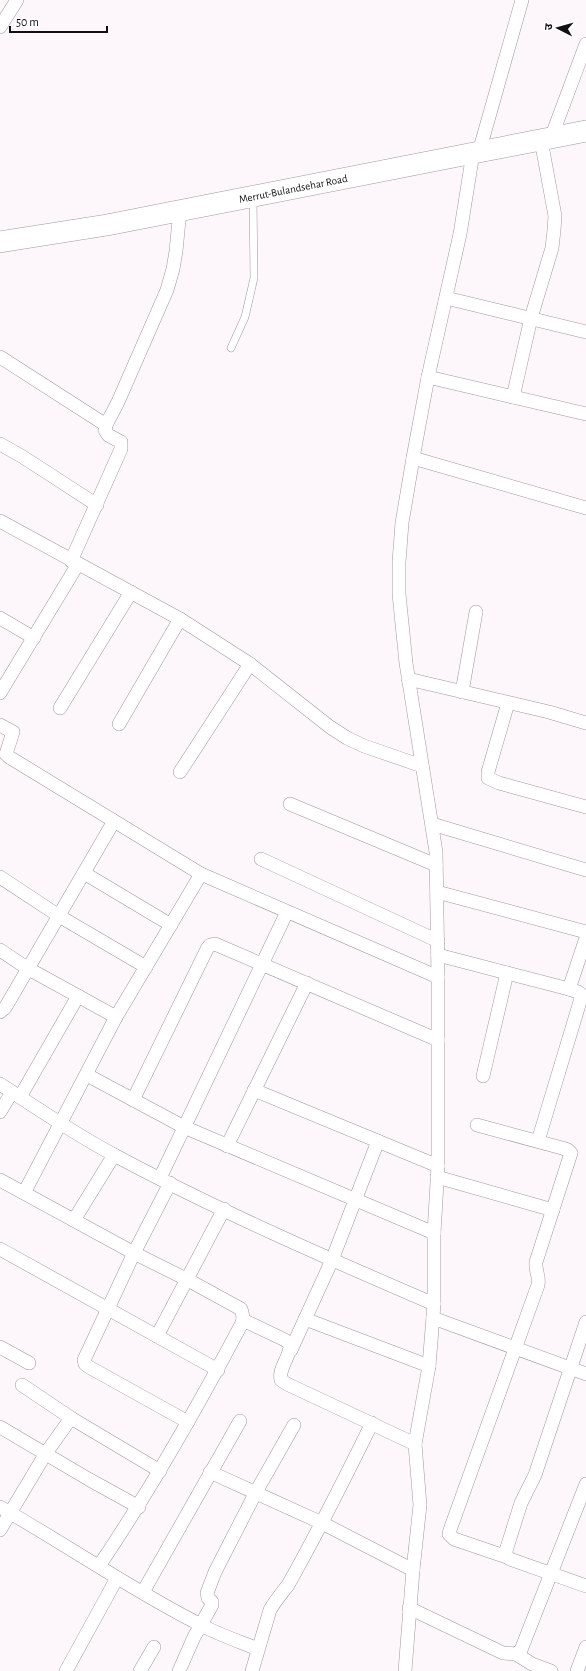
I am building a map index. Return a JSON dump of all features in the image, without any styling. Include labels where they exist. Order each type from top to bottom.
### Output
[{"type":"main road","name":"Merrut-Bulandsehar Road","points":[[0,242],[107,225],[586,131]]},
{"type":"street","points":[[0,27],[17,0]]},
{"type":"street","points":[[405,1671],[412,1570],[421,1497],[415,1444],[429,1366],[434,1304],[434,1233],[437,1172],[438,941],[436,866],[432,824],[408,679],[399,594],[398,562],[402,523],[428,376],[465,210],[476,152],[522,0]]},
{"type":"street","points":[[513,397],[531,318],[552,248],[555,216],[546,139],[586,44]]},
{"type":"street","points":[[0,693],[34,638],[75,562],[96,505],[121,449],[121,442],[108,435],[105,430],[106,425],[118,402],[167,290],[176,251],[180,210]]},
{"type":"street","points":[[446,298],[586,332]]},
{"type":"street","points":[[0,357],[106,425]]},
{"type":"street","points":[[428,376],[586,414]]},
{"type":"street","points":[[0,444],[23,457],[96,505]]},
{"type":"street","points":[[413,458],[586,508]]},
{"type":"street","points":[[0,521],[180,619],[250,664],[330,727],[347,738],[364,746],[422,766]]},
{"type":"street","points":[[60,708],[131,592]]},
{"type":"street","points":[[462,692],[476,612]]},
{"type":"street","points":[[0,618],[34,638]]},
{"type":"street","points":[[119,724],[180,619]]},
{"type":"street","points":[[180,772],[250,664]]},
{"type":"street","points":[[408,679],[550,712],[586,723]]},
{"type":"street","points":[[508,703],[488,772],[488,778],[499,784],[586,807]]},
{"type":"street","points":[[0,726],[13,732],[6,754],[9,757],[201,874],[438,977]]},
{"type":"street","points":[[290,804],[436,866]]},
{"type":"street","points":[[0,1012],[5,1008],[114,821]]},
{"type":"street","points":[[432,824],[586,870]]},
{"type":"street","points":[[261,859],[438,941]]},
{"type":"street","points":[[84,873],[171,925]]},
{"type":"street","points":[[24,1193],[116,1018],[201,874]]},
{"type":"street","points":[[0,877],[59,916],[146,967]]},
{"type":"street","points":[[437,892],[586,932]]},
{"type":"street","points":[[188,1422],[85,1364],[84,1360],[85,1355],[134,1253],[165,1181],[184,1128],[287,912]]},
{"type":"street","points":[[569,989],[586,938]]},
{"type":"street","points":[[133,1100],[210,946],[215,944],[219,944],[438,1040]]},
{"type":"street","points":[[0,950],[28,968],[116,1018]]},
{"type":"street","points":[[438,955],[569,989],[578,992],[582,996],[582,1002],[538,1142]]},
{"type":"street","points":[[483,1076],[507,973]]},
{"type":"street","points":[[227,1146],[307,983]]},
{"type":"street","points":[[0,1112],[16,1095],[78,996]]},
{"type":"street","points":[[87,1075],[184,1128],[434,1233]]},
{"type":"street","points":[[0,1084],[114,1155],[165,1181],[332,1260],[434,1304]]},
{"type":"street","points":[[254,1090],[378,1141],[437,1172],[552,1210]]},
{"type":"street","points":[[477,1125],[562,1148],[571,1153],[536,1262],[535,1271],[539,1278],[538,1285],[514,1348],[485,1436],[452,1523],[450,1534],[454,1539],[586,1586]]},
{"type":"street","points":[[378,1141],[357,1200],[332,1260],[279,1374],[281,1380],[287,1384],[415,1444]]},
{"type":"street","points":[[74,1220],[114,1155]]},
{"type":"street","points":[[0,1180],[241,1309],[243,1320],[218,1370],[160,1471],[99,1566]]},
{"type":"street","points":[[158,1336],[224,1209]]},
{"type":"street","points":[[0,1249],[218,1370]]},
{"type":"street","points":[[305,1318],[429,1366]]},
{"type":"street","points":[[433,1318],[586,1374]]},
{"type":"street","points":[[243,1320],[286,1340],[290,1344],[290,1350]]},
{"type":"street","points":[[507,1557],[505,1550],[524,1497],[536,1475],[586,1322]]},
{"type":"street","points":[[0,1347],[29,1363]]},
{"type":"street","points":[[22,1385],[72,1418],[160,1471]]},
{"type":"street","points":[[0,1530],[5,1510],[72,1418]]},
{"type":"street","points":[[143,1592],[240,1421]]},
{"type":"street","points":[[252,1671],[270,1610],[286,1587],[322,1523],[372,1423]]},
{"type":"street","points":[[179,1671],[200,1625],[212,1604],[207,1595],[209,1586],[256,1492],[294,1425]]},
{"type":"street","points":[[0,1427],[90,1480],[138,1506]]},
{"type":"street","points":[[210,1472],[322,1523],[412,1570]]},
{"type":"street","points":[[516,1654],[521,1650],[586,1484]]},
{"type":"street","points":[[5,1510],[86,1560],[99,1566],[117,1578],[200,1625],[258,1649]]},
{"type":"street","points":[[66,1671],[117,1578]]},
{"type":"street","points":[[409,1608],[503,1653],[516,1654],[532,1664],[551,1671]]},
{"type":"street","points":[[140,1671],[154,1647]]},
{"type":"street","points":[[577,1671],[586,1647]]},
{"type":"lane","points":[[231,348],[245,318],[254,278],[254,196]]}]
